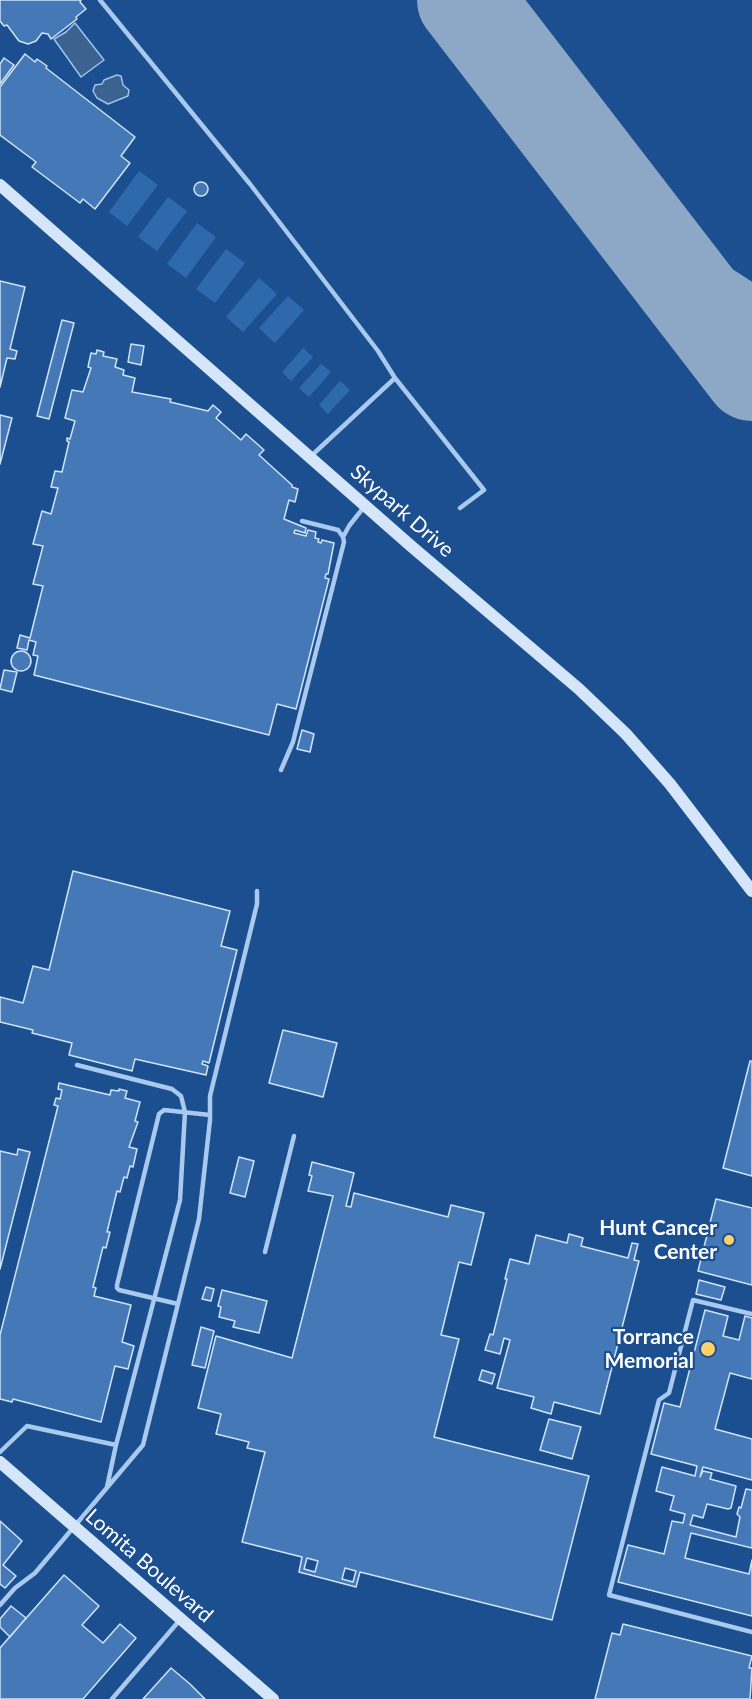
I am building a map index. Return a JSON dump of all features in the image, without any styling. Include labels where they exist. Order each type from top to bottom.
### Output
[{"type":"main road","name":"Skypark Drive","points":[[0,185],[365,506],[579,689],[626,734],[670,784],[752,891]]},
{"type":"main road","name":"Lomita Boulevard","points":[[0,1461],[273,1699]]},
{"type":"lane","points":[[100,0],[250,184],[378,351],[395,378],[484,490],[460,508]]},
{"type":"lane","points":[[310,457],[395,378]]},
{"type":"lane","points":[[343,537],[365,506]]},
{"type":"lane","points":[[281,770],[293,742],[344,542],[338,530],[303,521]]},
{"type":"lane","points":[[0,1605],[15,1588],[35,1573],[143,1445],[199,1219],[210,1096],[257,904],[257,891]]},
{"type":"lane","points":[[78,1065],[172,1089],[182,1096],[185,1112],[180,1200],[153,1298],[107,1490]]},
{"type":"lane","points":[[178,1304],[119,1290],[117,1285],[159,1114],[164,1110],[210,1115]]},
{"type":"lane","points":[[264,1252],[294,1136]]},
{"type":"lane","points":[[752,1314],[693,1300],[669,1393],[659,1400],[609,1595],[752,1632]]},
{"type":"lane","points":[[0,1452],[27,1426],[116,1445]]},
{"type":"lane","points":[[112,1699],[181,1619]]},
{"type":"shaded area","points":[[75,23],[104,60],[81,77],[54,39]]},
{"type":"shaded area","points":[[117,75],[121,76],[123,85],[129,90],[128,96],[108,104],[97,98],[93,91],[95,85],[102,84],[104,80]]},
{"type":"shaded area","points":[[139,171],[158,185],[127,226],[109,212]]},
{"type":"shaded area","points":[[168,197],[187,211],[157,251],[138,237]]},
{"type":"shaded area","points":[[197,223],[216,237],[186,278],[167,264]]},
{"type":"shaded area","points":[[226,249],[245,263],[215,303],[196,289]]},
{"type":"shaded area","points":[[259,278],[277,294],[243,332],[226,317]]},
{"type":"shaded area","points":[[288,296],[304,310],[275,343],[259,328]]},
{"type":"shaded area","points":[[303,348],[313,357],[291,381],[282,372]]},
{"type":"shaded area","points":[[321,364],[331,372],[309,397],[299,388]]},
{"type":"shaded area","points":[[340,381],[350,390],[328,414],[319,405]]},
{"type":"building","points":[[0,0],[81,0],[80,2],[86,9],[51,39],[48,34],[42,33],[36,41],[28,44],[19,41],[7,25],[4,26],[0,21]]},
{"type":"building","points":[[25,54],[35,62],[37,59],[47,66],[46,68],[135,137],[121,156],[130,163],[95,209],[83,199],[80,203],[32,167],[36,162],[0,135],[0,87]]},
{"type":"building","points":[[4,58],[14,65],[0,84],[0,64]]},
{"type":"building","points":[[201,182],[206,184],[208,189],[206,194],[201,196],[196,194],[194,189],[196,184]]},
{"type":"building","points":[[0,281],[25,287],[10,349],[17,351],[15,359],[7,358],[0,387]]},
{"type":"building","points":[[62,320],[74,323],[49,419],[37,416]]},
{"type":"building","points":[[131,344],[144,346],[141,365],[128,362]]},
{"type":"building","points":[[97,350],[104,352],[103,356],[117,359],[115,367],[124,370],[123,375],[135,378],[132,392],[171,399],[170,402],[208,411],[213,405],[221,412],[216,418],[241,440],[246,434],[264,450],[259,455],[292,487],[298,489],[295,502],[289,500],[284,519],[306,528],[305,533],[295,530],[294,533],[306,536],[308,530],[316,532],[315,538],[319,539],[318,542],[321,543],[322,540],[334,543],[328,574],[325,578],[329,579],[296,709],[277,704],[269,735],[34,675],[38,656],[33,655],[36,642],[29,640],[27,650],[17,648],[20,635],[30,638],[43,586],[33,584],[43,546],[33,544],[42,511],[51,514],[58,488],[51,487],[55,471],[62,472],[69,442],[67,438],[70,439],[75,421],[65,418],[72,390],[83,392],[91,368],[88,367],[91,353],[96,354]]},
{"type":"building","points":[[0,415],[12,418],[0,464]]},
{"type":"building","points":[[21,651],[28,654],[31,661],[28,668],[21,671],[14,668],[11,661],[14,654]]},
{"type":"building","points":[[4,670],[17,672],[12,692],[0,689]]},
{"type":"building","points":[[302,730],[314,734],[310,752],[297,749]]},
{"type":"building","points":[[73,871],[230,911],[221,946],[237,950],[209,1063],[203,1061],[202,1064],[208,1066],[206,1075],[135,1059],[132,1071],[69,1055],[72,1043],[0,1022],[0,997],[23,1003],[33,966],[49,970]]},
{"type":"building","points":[[283,1030],[337,1043],[323,1097],[269,1083]]},
{"type":"building","points":[[750,1061],[752,1061],[752,1176],[723,1168]]},
{"type":"building","points":[[59,1083],[110,1095],[111,1090],[119,1091],[119,1089],[127,1091],[125,1098],[140,1102],[135,1121],[138,1122],[129,1147],[137,1149],[133,1167],[130,1166],[127,1178],[124,1177],[120,1192],[117,1191],[107,1232],[110,1232],[106,1248],[103,1247],[93,1287],[96,1288],[94,1296],[131,1305],[122,1342],[134,1346],[128,1369],[115,1366],[101,1422],[13,1399],[12,1402],[0,1399],[0,1335],[58,1106],[54,1105],[56,1098],[60,1099],[62,1090],[58,1089]]},
{"type":"building","points":[[18,1149],[30,1152],[0,1269],[0,1151],[17,1155]]},
{"type":"building","points":[[239,1157],[254,1161],[245,1197],[230,1193]]},
{"type":"building","points":[[312,1162],[354,1173],[346,1206],[351,1207],[354,1193],[448,1217],[451,1205],[484,1213],[471,1265],[459,1262],[441,1335],[459,1339],[434,1437],[589,1476],[552,1620],[360,1572],[356,1587],[299,1572],[302,1557],[242,1542],[265,1452],[247,1448],[249,1442],[216,1434],[221,1414],[198,1408],[216,1336],[292,1358],[333,1196],[308,1191],[312,1176],[309,1175]],"holes":[[[307,1558],[318,1561],[315,1572],[304,1569]],[[345,1568],[356,1571],[353,1582],[342,1579]]]},
{"type":"building","name":"Hunt Cancer Center","points":[[716,1199],[752,1208],[752,1285],[698,1271]]},
{"type":"building","points":[[569,1234],[583,1238],[581,1246],[628,1258],[632,1243],[638,1244],[634,1260],[639,1261],[600,1414],[554,1402],[551,1414],[531,1408],[534,1397],[497,1388],[510,1340],[504,1338],[500,1354],[485,1350],[490,1334],[493,1335],[510,1259],[529,1264],[536,1235],[567,1243]]},
{"type":"building","points":[[699,1280],[725,1287],[721,1300],[696,1294]]},
{"type":"building","points":[[206,1287],[214,1289],[211,1301],[202,1299]]},
{"type":"building","points":[[222,1290],[267,1301],[259,1333],[233,1327],[235,1321],[219,1317],[221,1307],[218,1306]]},
{"type":"building","points":[[705,1310],[728,1316],[723,1336],[739,1340],[745,1316],[752,1318],[752,1379],[730,1373],[715,1429],[752,1439],[752,1480],[703,1467],[700,1477],[703,1471],[712,1473],[710,1479],[736,1486],[731,1508],[707,1504],[703,1518],[693,1515],[690,1525],[736,1537],[740,1517],[737,1514],[739,1507],[741,1508],[746,1489],[752,1490],[752,1548],[691,1533],[685,1558],[749,1574],[752,1560],[752,1616],[618,1582],[628,1545],[664,1554],[672,1521],[683,1523],[685,1514],[670,1510],[674,1496],[656,1491],[662,1467],[695,1476],[697,1466],[651,1454],[664,1403],[680,1407]]},
{"type":"building","points":[[201,1327],[214,1331],[205,1368],[192,1365]]},
{"type":"building","points":[[482,1370],[495,1374],[492,1384],[479,1380]]},
{"type":"building","points":[[549,1419],[581,1427],[572,1459],[540,1450]]},
{"type":"building","points":[[0,1521],[22,1541],[3,1565],[16,1576],[5,1588],[0,1584]]},
{"type":"building","points":[[64,1575],[99,1606],[82,1625],[103,1643],[120,1624],[136,1638],[83,1699],[0,1699],[0,1648]]},
{"type":"building","points":[[11,1606],[26,1618],[10,1637],[0,1627],[0,1619]]},
{"type":"building","points":[[623,1624],[752,1656],[749,1668],[752,1668],[750,1699],[595,1699],[612,1633],[620,1635]]},
{"type":"building","points":[[171,1668],[190,1684],[205,1699],[143,1699]]},
{"type":"taxiway","points":[[646,236],[752,305]]},
{"type":"runway","points":[[465,0],[752,373]]},
{"type":"place","name":"Hunt Cancer Center","points":[[729,1240]]},
{"type":"place","name":"Torrance Memorial","points":[[708,1349]]}]
